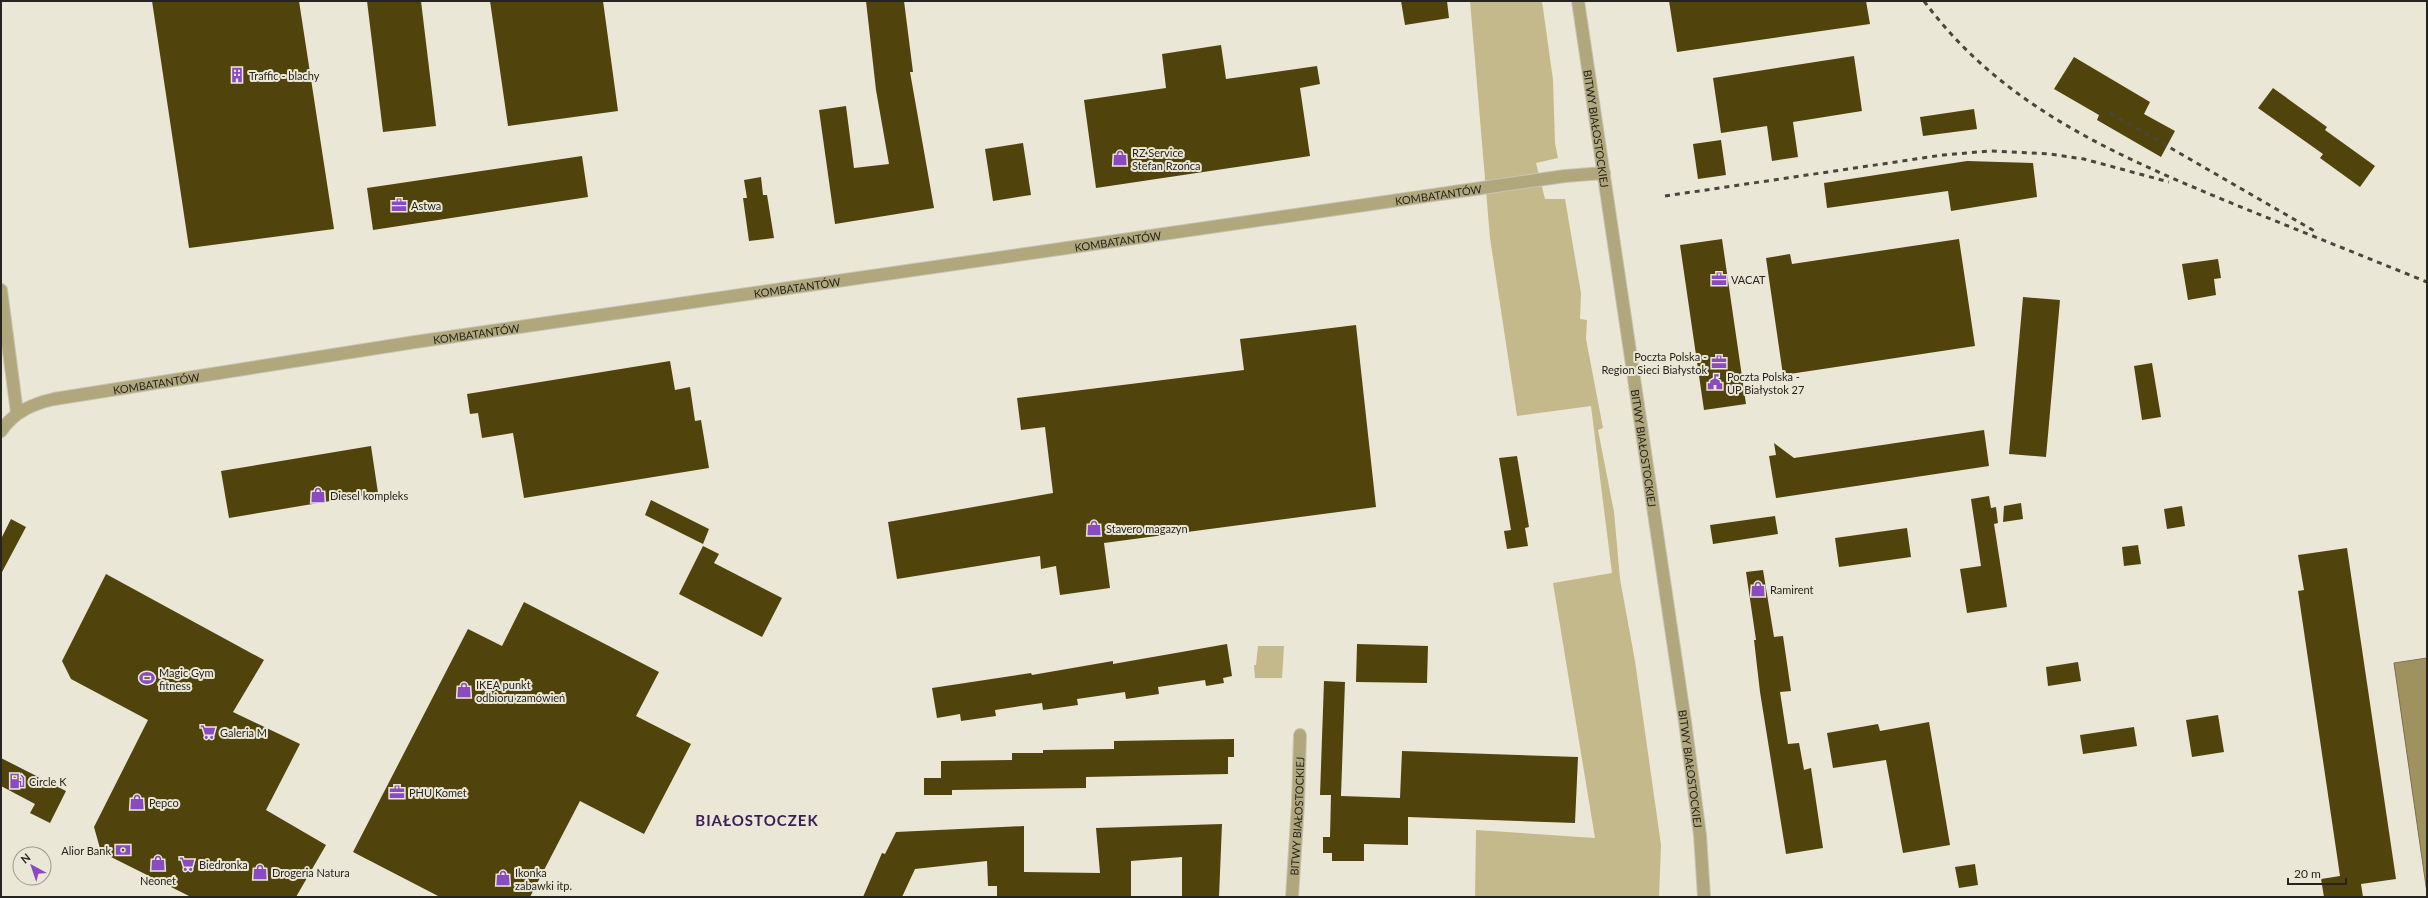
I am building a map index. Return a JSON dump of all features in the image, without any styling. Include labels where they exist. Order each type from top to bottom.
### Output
[{"type":"street","name":"BITWY BIAŁOSTOCKIEJ","points":[[1578,1],[1685,722],[1700,835],[1704,897]]},
{"type":"street","name":"KOMBATANTÓW","points":[[1,431],[18,413],[40,402],[54,399],[415,342],[1565,176],[1604,173]]},
{"type":"street","points":[[1,290],[18,413]]},
{"type":"street","name":"BITWY BIAŁOSTOCKIEJ","points":[[1292,897],[1298,804],[1300,735]]},
{"type":"shaded area","points":[[1470,1],[1542,1],[1553,80],[1555,143],[1558,158],[1536,163],[1545,199],[1565,199],[1581,293],[1580,319],[1587,320],[1586,339],[1603,428],[1598,430],[1614,512],[1620,579],[1635,661],[1661,845],[1659,897],[1475,897],[1476,830],[1595,838],[1553,583],[1612,573],[1591,406],[1517,416],[1490,238]]},
{"type":"shaded area","points":[[1258,646],[1284,646],[1282,678],[1255,678],[1254,665],[1256,665]]},
{"type":"shaded area","points":[[2427,658],[2427,893],[2394,663]]},
{"type":"building","name":"Traffic - blachy","points":[[152,1],[299,1],[334,229],[189,248]]},
{"type":"building","points":[[367,1],[421,1],[436,126],[383,132]]},
{"type":"building","points":[[490,1],[603,1],[618,111],[508,126]]},
{"type":"building","points":[[866,1],[904,1],[913,72],[910,72],[934,208],[835,224],[819,110],[846,106],[854,168],[889,164],[876,90]]},
{"type":"building","points":[[1401,1],[1447,1],[1449,18],[1405,25]]},
{"type":"building","points":[[1669,1],[1866,1],[1870,24],[1677,52]]},
{"type":"building","points":[[1221,45],[1226,79],[1317,66],[1320,84],[1300,88],[1310,156],[1096,188],[1084,100],[1166,88],[1162,54]]},
{"type":"building","points":[[1854,56],[1862,111],[1793,122],[1798,157],[1772,161],[1767,126],[1721,133],[1713,78]]},
{"type":"building","points":[[2074,57],[2150,102],[2144,114],[2175,131],[2161,157],[2097,120],[2099,115],[2054,89]]},
{"type":"building","points":[[2273,88],[2327,127],[2325,130],[2375,166],[2360,187],[2320,158],[2323,154],[2258,108]]},
{"type":"building","points":[[1974,109],[1977,129],[1923,136],[1920,117]]},
{"type":"building","points":[[1721,140],[1726,175],[1698,179],[1693,144]]},
{"type":"building","points":[[1023,143],[1031,195],[993,201],[985,149]]},
{"type":"building","points":[[582,156],[588,197],[373,230],[367,188]]},
{"type":"building","points":[[1967,161],[2033,163],[2037,197],[1951,211],[1948,191],[1827,208],[1824,183]]},
{"type":"building","points":[[761,177],[763,195],[767,195],[774,238],[749,241],[743,198],[747,198],[744,180]]},
{"type":"building","points":[[1722,239],[1746,404],[1704,410],[1680,245]]},
{"type":"building","points":[[1959,239],[1975,346],[1783,375],[1766,258],[1790,254],[1792,264]]},
{"type":"building","points":[[2218,259],[2221,278],[2214,279],[2216,295],[2188,300],[2182,264]]},
{"type":"building","points":[[2023,297],[2060,300],[2046,457],[2009,454]]},
{"type":"building","points":[[1356,325],[1376,507],[1104,543],[1110,588],[1060,595],[1056,566],[1041,569],[1040,556],[897,579],[888,522],[1053,493],[1045,427],[1021,430],[1017,398],[1244,370],[1240,339]]},
{"type":"building","points":[[670,361],[675,390],[690,387],[695,421],[701,420],[709,468],[524,498],[513,433],[482,438],[478,413],[470,414],[467,394]]},
{"type":"building","points":[[2152,363],[2161,417],[2142,420],[2134,366]]},
{"type":"building","points":[[1984,430],[1989,466],[1776,498],[1769,456],[1776,455],[1774,443],[1794,458]]},
{"type":"building","points":[[371,446],[378,493],[229,518],[221,471]]},
{"type":"building","points":[[1517,456],[1529,527],[1525,528],[1528,546],[1507,549],[1504,531],[1511,530],[1499,458]]},
{"type":"building","points":[[1989,496],[1991,508],[1996,507],[1998,523],[1994,524],[2007,607],[1967,613],[1960,569],[1981,566],[1971,499]]},
{"type":"building","points":[[651,500],[709,529],[703,544],[645,515]]},
{"type":"building","points":[[2021,503],[2023,519],[2003,522],[2004,506]]},
{"type":"building","points":[[2182,506],[2185,526],[2167,529],[2164,509]]},
{"type":"building","points":[[1775,516],[1778,534],[1713,544],[1710,525]]},
{"type":"building","points":[[11,519],[26,527],[1,574],[1,539]]},
{"type":"building","points":[[1907,528],[1911,557],[1839,567],[1835,538]]},
{"type":"building","points":[[2138,545],[2141,564],[2124,566],[2122,547]]},
{"type":"building","points":[[703,546],[719,554],[714,563],[782,598],[762,637],[679,594]]},
{"type":"building","points":[[2347,548],[2396,879],[2361,884],[2363,897],[2324,897],[2321,879],[2340,876],[2298,591],[2304,590],[2298,555]]},
{"type":"building","points":[[1763,570],[1774,637],[1783,636],[1791,691],[1780,692],[1788,744],[1799,743],[1804,770],[1811,768],[1823,848],[1786,854],[1760,692],[1754,640],[1756,640],[1746,572]]},
{"type":"building","name":"Galeria M","points":[[106,574],[264,660],[233,712],[300,744],[266,810],[326,845],[296,897],[191,897],[101,852],[94,827],[148,720],[71,679],[62,661]]},
{"type":"building","points":[[524,602],[659,672],[636,716],[691,744],[644,834],[580,801],[530,897],[440,897],[353,852],[468,629],[502,646]]},
{"type":"building","points":[[1227,644],[1232,676],[1223,678],[1224,683],[1206,686],[1205,680],[1158,687],[1159,694],[1126,699],[1125,692],[1077,699],[1078,705],[1043,710],[1042,703],[995,710],[996,716],[961,721],[960,714],[937,718],[932,688],[1031,673],[1032,675],[1113,661],[1113,664]]},
{"type":"building","points":[[1357,644],[1428,646],[1427,683],[1356,682]]},
{"type":"building","points":[[2078,662],[2081,681],[2048,686],[2046,667]]},
{"type":"building","points":[[1324,681],[1345,682],[1341,796],[1400,798],[1402,751],[1578,757],[1575,823],[1408,817],[1408,845],[1364,844],[1364,861],[1332,861],[1332,853],[1323,853],[1323,837],[1330,837],[1331,795],[1320,795]]},
{"type":"building","points":[[2218,715],[2224,752],[2192,757],[2186,720]]},
{"type":"building","points":[[1929,722],[1950,845],[1903,853],[1886,760],[1833,768],[1827,733],[1878,724],[1880,731]]},
{"type":"building","points":[[2134,727],[2137,746],[2083,754],[2080,735]]},
{"type":"building","points":[[1234,739],[1234,757],[1228,757],[1228,774],[1086,777],[1086,788],[952,790],[952,795],[924,795],[924,778],[941,778],[941,761],[1012,760],[1012,753],[1043,753],[1043,750],[1114,749],[1114,741]]},
{"type":"building","points":[[1,758],[66,791],[50,823],[30,813],[35,804],[1,786]]},
{"type":"building","points":[[1222,824],[1219,897],[1182,897],[1182,857],[1131,861],[1131,897],[997,897],[997,886],[988,886],[987,861],[915,869],[902,897],[863,897],[882,853],[885,854],[896,832],[1024,826],[1024,872],[1100,873],[1096,828]]},
{"type":"building","points":[[1975,864],[1978,885],[1959,888],[1955,867]]},
{"type":"railway","points":[[1924,1],[1955,38],[1989,71],[2026,100],[2065,125],[2149,168],[2192,187],[2427,282]]},
{"type":"railway","points":[[2110,113],[2318,233]]},
{"type":"railway","points":[[1665,196],[1943,155],[1990,151],[2050,154],[2084,159],[2169,182]]},
{"type":"place","name":"Traffic - blachy","points":[[237,75]]},
{"type":"place","name":"RZ Service Stefan Rzońca","points":[[1120,158]]},
{"type":"place","name":"Astwa","points":[[399,205]]},
{"type":"place","name":"VACAT","points":[[1719,279]]},
{"type":"place","name":"Poczta Polska - Region Sieci Białystok","points":[[1719,362]]},
{"type":"place","name":"Poczta Polska - UP Białystok 27","points":[[1715,382]]},
{"type":"place","name":"Diesel kompleks","points":[[318,495]]},
{"type":"place","name":"Stavero magazyn","points":[[1094,528]]},
{"type":"place","name":"Ramirent","points":[[1758,589]]},
{"type":"place","name":"Magic Gym fitness","points":[[147,678]]},
{"type":"place","name":"IKEA punkt odbioru zamówień","points":[[464,690]]},
{"type":"place","name":"Galeria M","points":[[208,732]]},
{"type":"place","name":"Circle K","points":[[17,781]]},
{"type":"place","name":"PHU Komet","points":[[397,792]]},
{"type":"place","name":"Pepco","points":[[137,802]]},
{"type":"place","name":"Alior Bank","points":[[123,850]]},
{"type":"place","name":"Neonet","points":[[158,863]]},
{"type":"place","name":"Biedronka","points":[[187,864]]},
{"type":"place","name":"Drogeria Natura","points":[[260,872]]},
{"type":"place","name":"Ikonka zabawki itp.","points":[[503,878]]},
{"type":"district","name":"BIAŁOSTOCZEK","points":[[757,820]]}]
